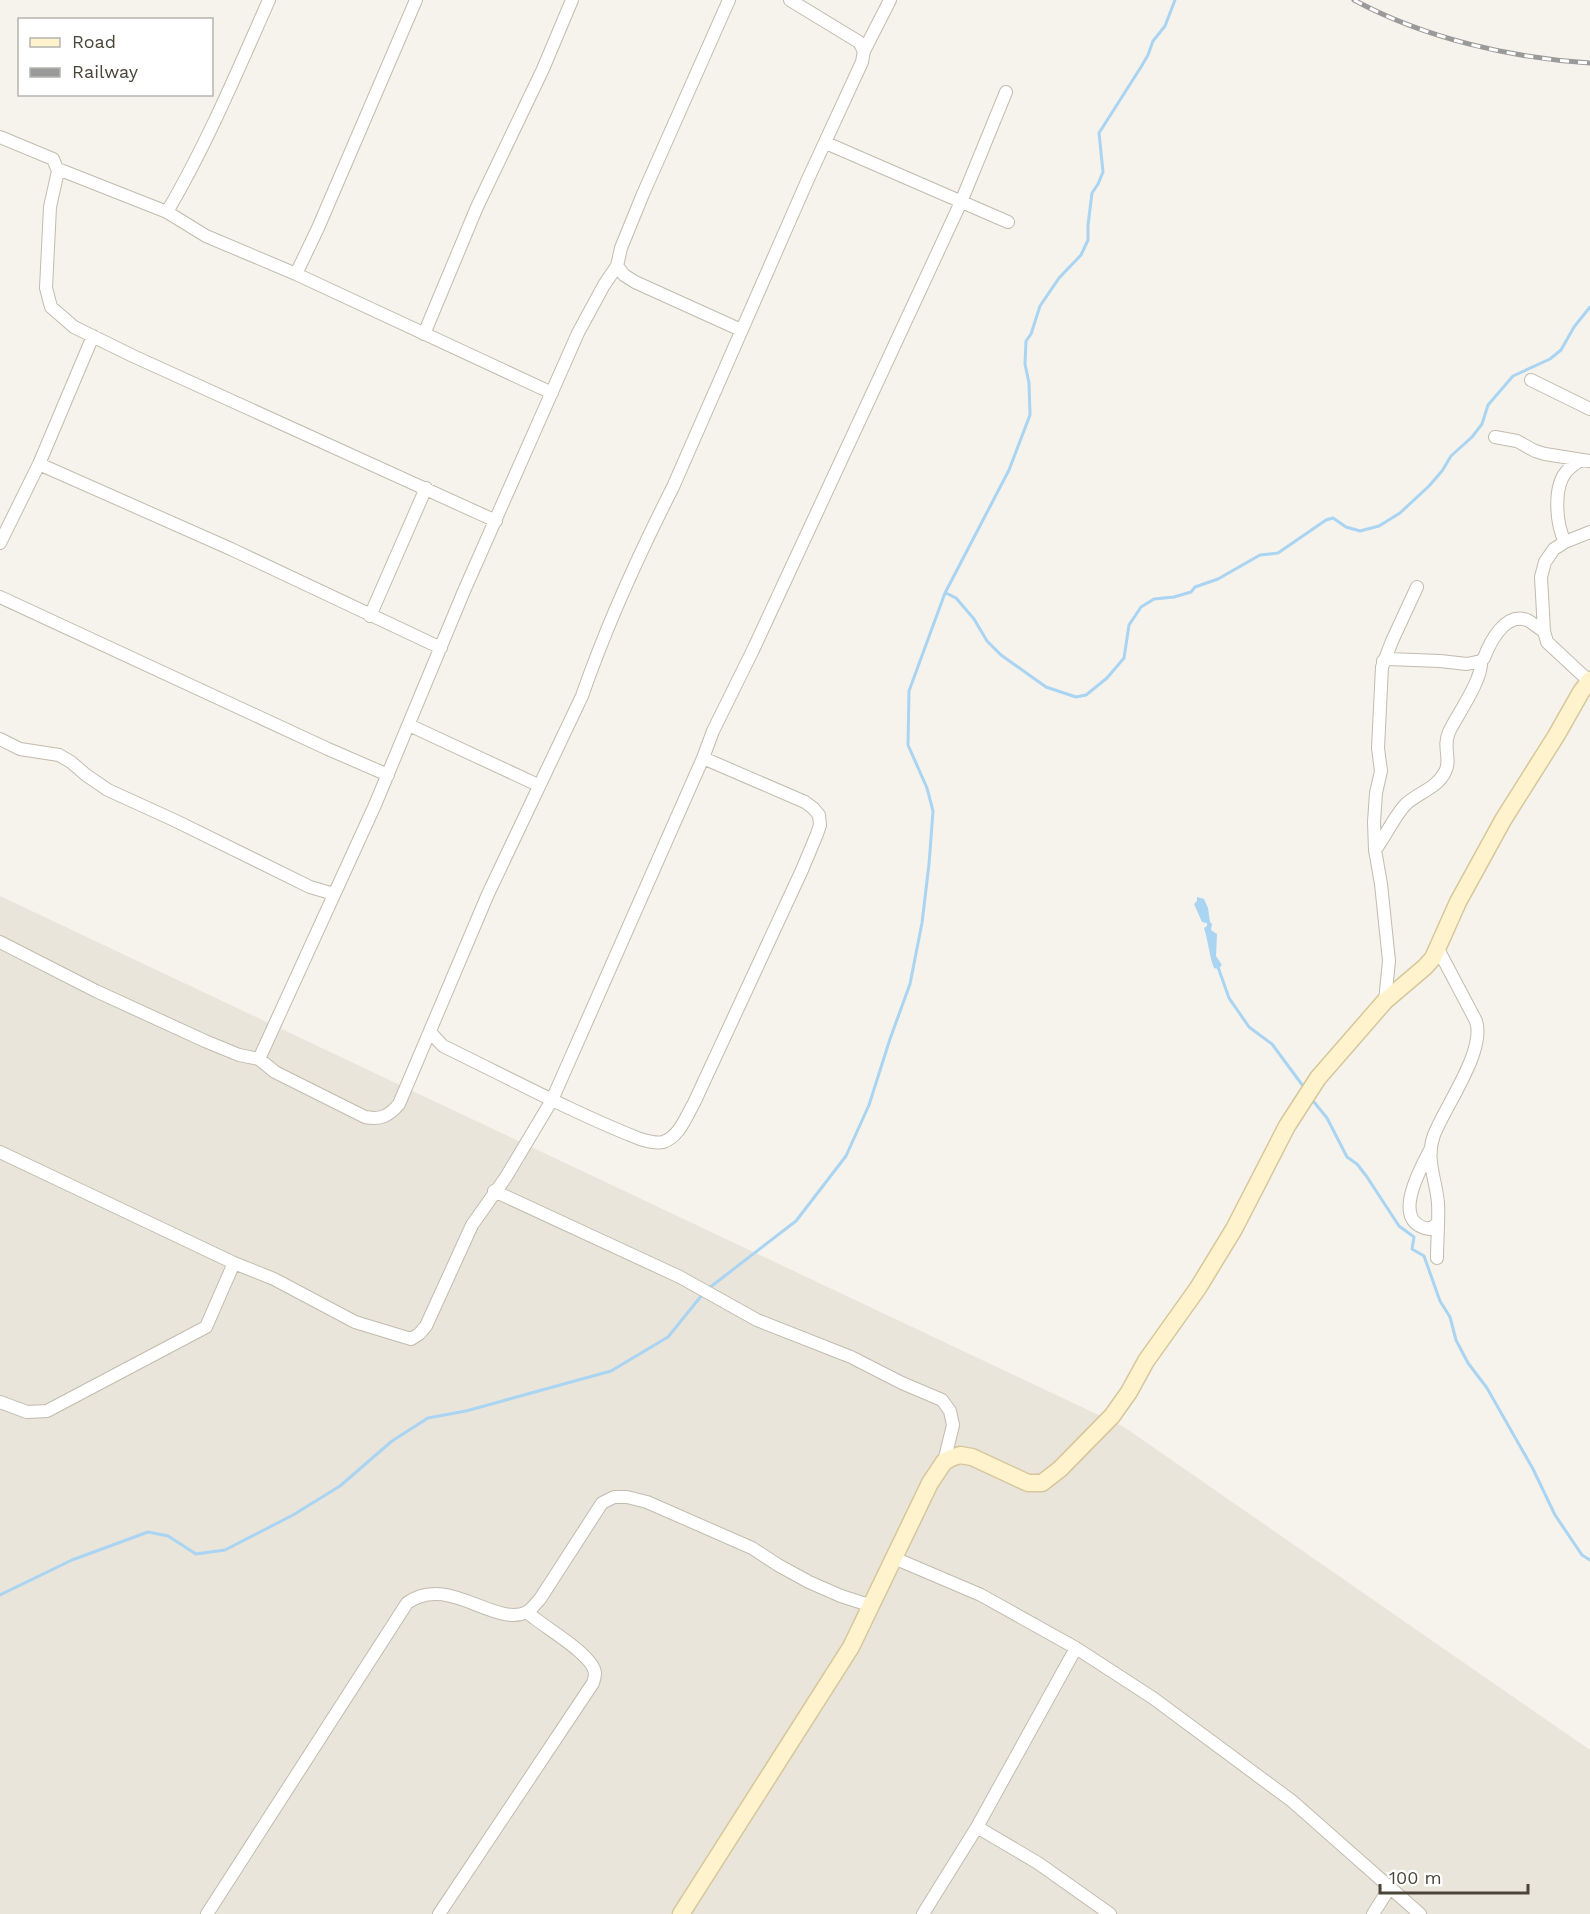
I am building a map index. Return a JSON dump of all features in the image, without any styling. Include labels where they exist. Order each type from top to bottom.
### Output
[{"type":"street","points":[[167,212],[189,175],[220,112],[268,0]]},
{"type":"street","points":[[296,274],[416,0]]},
{"type":"street","points":[[424,333],[477,207],[543,69],[572,0]]},
{"type":"street","points":[[259,1059],[388,775],[578,333],[617,266],[621,248],[643,194],[729,0]]},
{"type":"street","points":[[790,0],[859,42],[864,51]]},
{"type":"street","points":[[0,942],[96,991],[205,1041],[239,1055],[259,1059],[275,1072],[365,1117],[378,1119],[390,1114],[399,1104],[488,894],[582,696],[630,577],[673,487],[862,62],[864,51],[890,0]]},
{"type":"street","points":[[0,1152],[234,1263],[274,1279],[355,1322],[411,1339],[419,1334],[432,1316],[472,1225],[506,1177],[552,1100],[713,731],[961,202],[1006,92]]},
{"type":"street","points":[[0,137],[53,159],[58,169],[50,207],[46,288],[51,307],[74,327],[496,521]]},
{"type":"street","points":[[826,143],[1008,222]]},
{"type":"street","points":[[58,169],[167,212],[206,236],[296,274],[552,393]]},
{"type":"street","points":[[617,266],[624,275],[635,282],[741,330]]},
{"type":"street","points":[[0,543],[39,464],[93,336]]},
{"type":"street","points":[[1531,380],[1590,409]]},
{"type":"street","points":[[1495,437],[1517,441],[1545,454],[1586,460]]},
{"type":"street","points":[[1565,542],[1558,521],[1559,487],[1565,473],[1586,460]]},
{"type":"street","points":[[39,464],[221,544],[441,648]]},
{"type":"street","points":[[370,616],[426,488]]},
{"type":"street","points":[[944,1462],[960,1455],[972,1457],[1028,1484],[1042,1483],[1060,1469],[1112,1416],[1129,1392],[1146,1361],[1198,1288],[1234,1229],[1287,1125],[1310,1090],[1385,1000],[1425,967],[1438,949],[1458,903],[1503,820],[1590,680],[1547,642],[1544,631],[1541,577],[1545,562],[1554,549],[1590,532]]},
{"type":"street","points":[[1385,1000],[1389,961],[1375,850],[1376,793],[1381,771],[1378,748],[1383,661],[1417,587]]},
{"type":"street","points":[[0,597],[296,735],[388,775]]},
{"type":"street","points":[[1383,661],[1388,659],[1440,660],[1467,664],[1481,661],[1497,633],[1514,620],[1529,621],[1544,631]]},
{"type":"street","points":[[1375,850],[1408,802],[1426,791],[1445,773],[1448,765],[1446,740],[1481,668],[1481,661]]},
{"type":"street","points":[[409,725],[538,785]]},
{"type":"street","points":[[0,739],[20,748],[59,755],[108,790],[177,821],[310,887],[334,894]]},
{"type":"street","points":[[430,1032],[443,1046],[552,1100],[643,1140],[660,1143],[672,1138],[694,1103],[802,870],[820,825],[819,815],[805,802],[703,758]]},
{"type":"street","points":[[1437,1224],[1430,1229],[1421,1228],[1415,1223],[1411,1212],[1410,1197],[1441,1119],[1474,1051],[1478,1034],[1476,1021],[1438,949]]},
{"type":"street","points":[[1430,1150],[1431,1171],[1436,1191],[1437,1258]]},
{"type":"street","points":[[494,1191],[680,1277],[749,1316],[851,1357],[942,1400],[950,1411],[953,1425],[944,1462],[930,1483],[851,1647],[681,1914]]},
{"type":"street","points":[[0,1402],[27,1412],[47,1411],[206,1327],[234,1263]]},
{"type":"street","points":[[207,1914],[407,1603],[416,1596],[436,1593],[499,1612],[518,1614],[527,1612],[540,1599],[602,1503],[614,1497],[627,1497],[647,1502],[730,1538],[809,1582],[872,1606]]},
{"type":"street","points":[[894,1558],[981,1595],[1076,1648],[1154,1698],[1292,1800],[1420,1914]]},
{"type":"street","points":[[439,1914],[593,1683],[595,1672],[588,1659],[527,1612]]},
{"type":"street","points":[[923,1914],[977,1827],[1076,1648]]},
{"type":"street","points":[[977,1827],[1038,1863],[1110,1914]]},
{"type":"street","points":[[1373,1914],[1390,1887]]},
{"type":"shaded area","points":[[0,896],[1124,1427],[1590,1750],[1590,1914],[0,1914]]},
{"type":"water","points":[[1197,897],[1204,899],[1212,924],[1211,930],[1217,934],[1216,956],[1222,965],[1218,969],[1214,968],[1211,960],[1204,928],[1207,923],[1202,922],[1194,904]]},
{"type":"waterway","points":[[709,1288],[796,1221],[846,1156],[869,1105],[910,984],[922,923],[929,864],[933,811],[927,788],[908,745],[909,691],[945,593],[1009,470],[1030,415],[1029,383],[1025,364],[1026,341],[1031,334],[1040,306],[1059,278],[1081,255],[1088,240],[1092,193],[1103,172],[1099,133],[1141,67],[1153,41],[1165,26],[1175,0]]},
{"type":"waterway","points":[[946,593],[956,598],[974,619],[987,641],[1001,655],[1046,687],[1076,697],[1086,695],[1107,678],[1124,658],[1129,625],[1141,607],[1154,599],[1191,592],[1195,587],[1218,579],[1260,555],[1278,553],[1326,520],[1333,518],[1346,527],[1360,531],[1379,526],[1400,513],[1429,486],[1451,456],[1472,437],[1482,424],[1488,405],[1513,376],[1550,359],[1561,350],[1574,327],[1590,307]]},
{"type":"waterway","points":[[1218,967],[1229,998],[1249,1027],[1272,1044],[1303,1086]]},
{"type":"waterway","points":[[1314,1102],[1327,1118],[1347,1157],[1357,1164],[1367,1177],[1399,1226],[1414,1237],[1412,1249],[1424,1256],[1440,1301],[1450,1317],[1456,1340],[1468,1363],[1487,1388],[1533,1469],[1555,1515],[1582,1555],[1590,1560]]},
{"type":"waterway","points":[[0,1595],[72,1560],[148,1532],[168,1536],[196,1554],[225,1550],[293,1515],[340,1486],[392,1441],[428,1418],[466,1411],[611,1371],[668,1337],[702,1295]]},
{"type":"railway","points":[[1354,0],[1409,25],[1469,44],[1530,56],[1590,63]]}]
